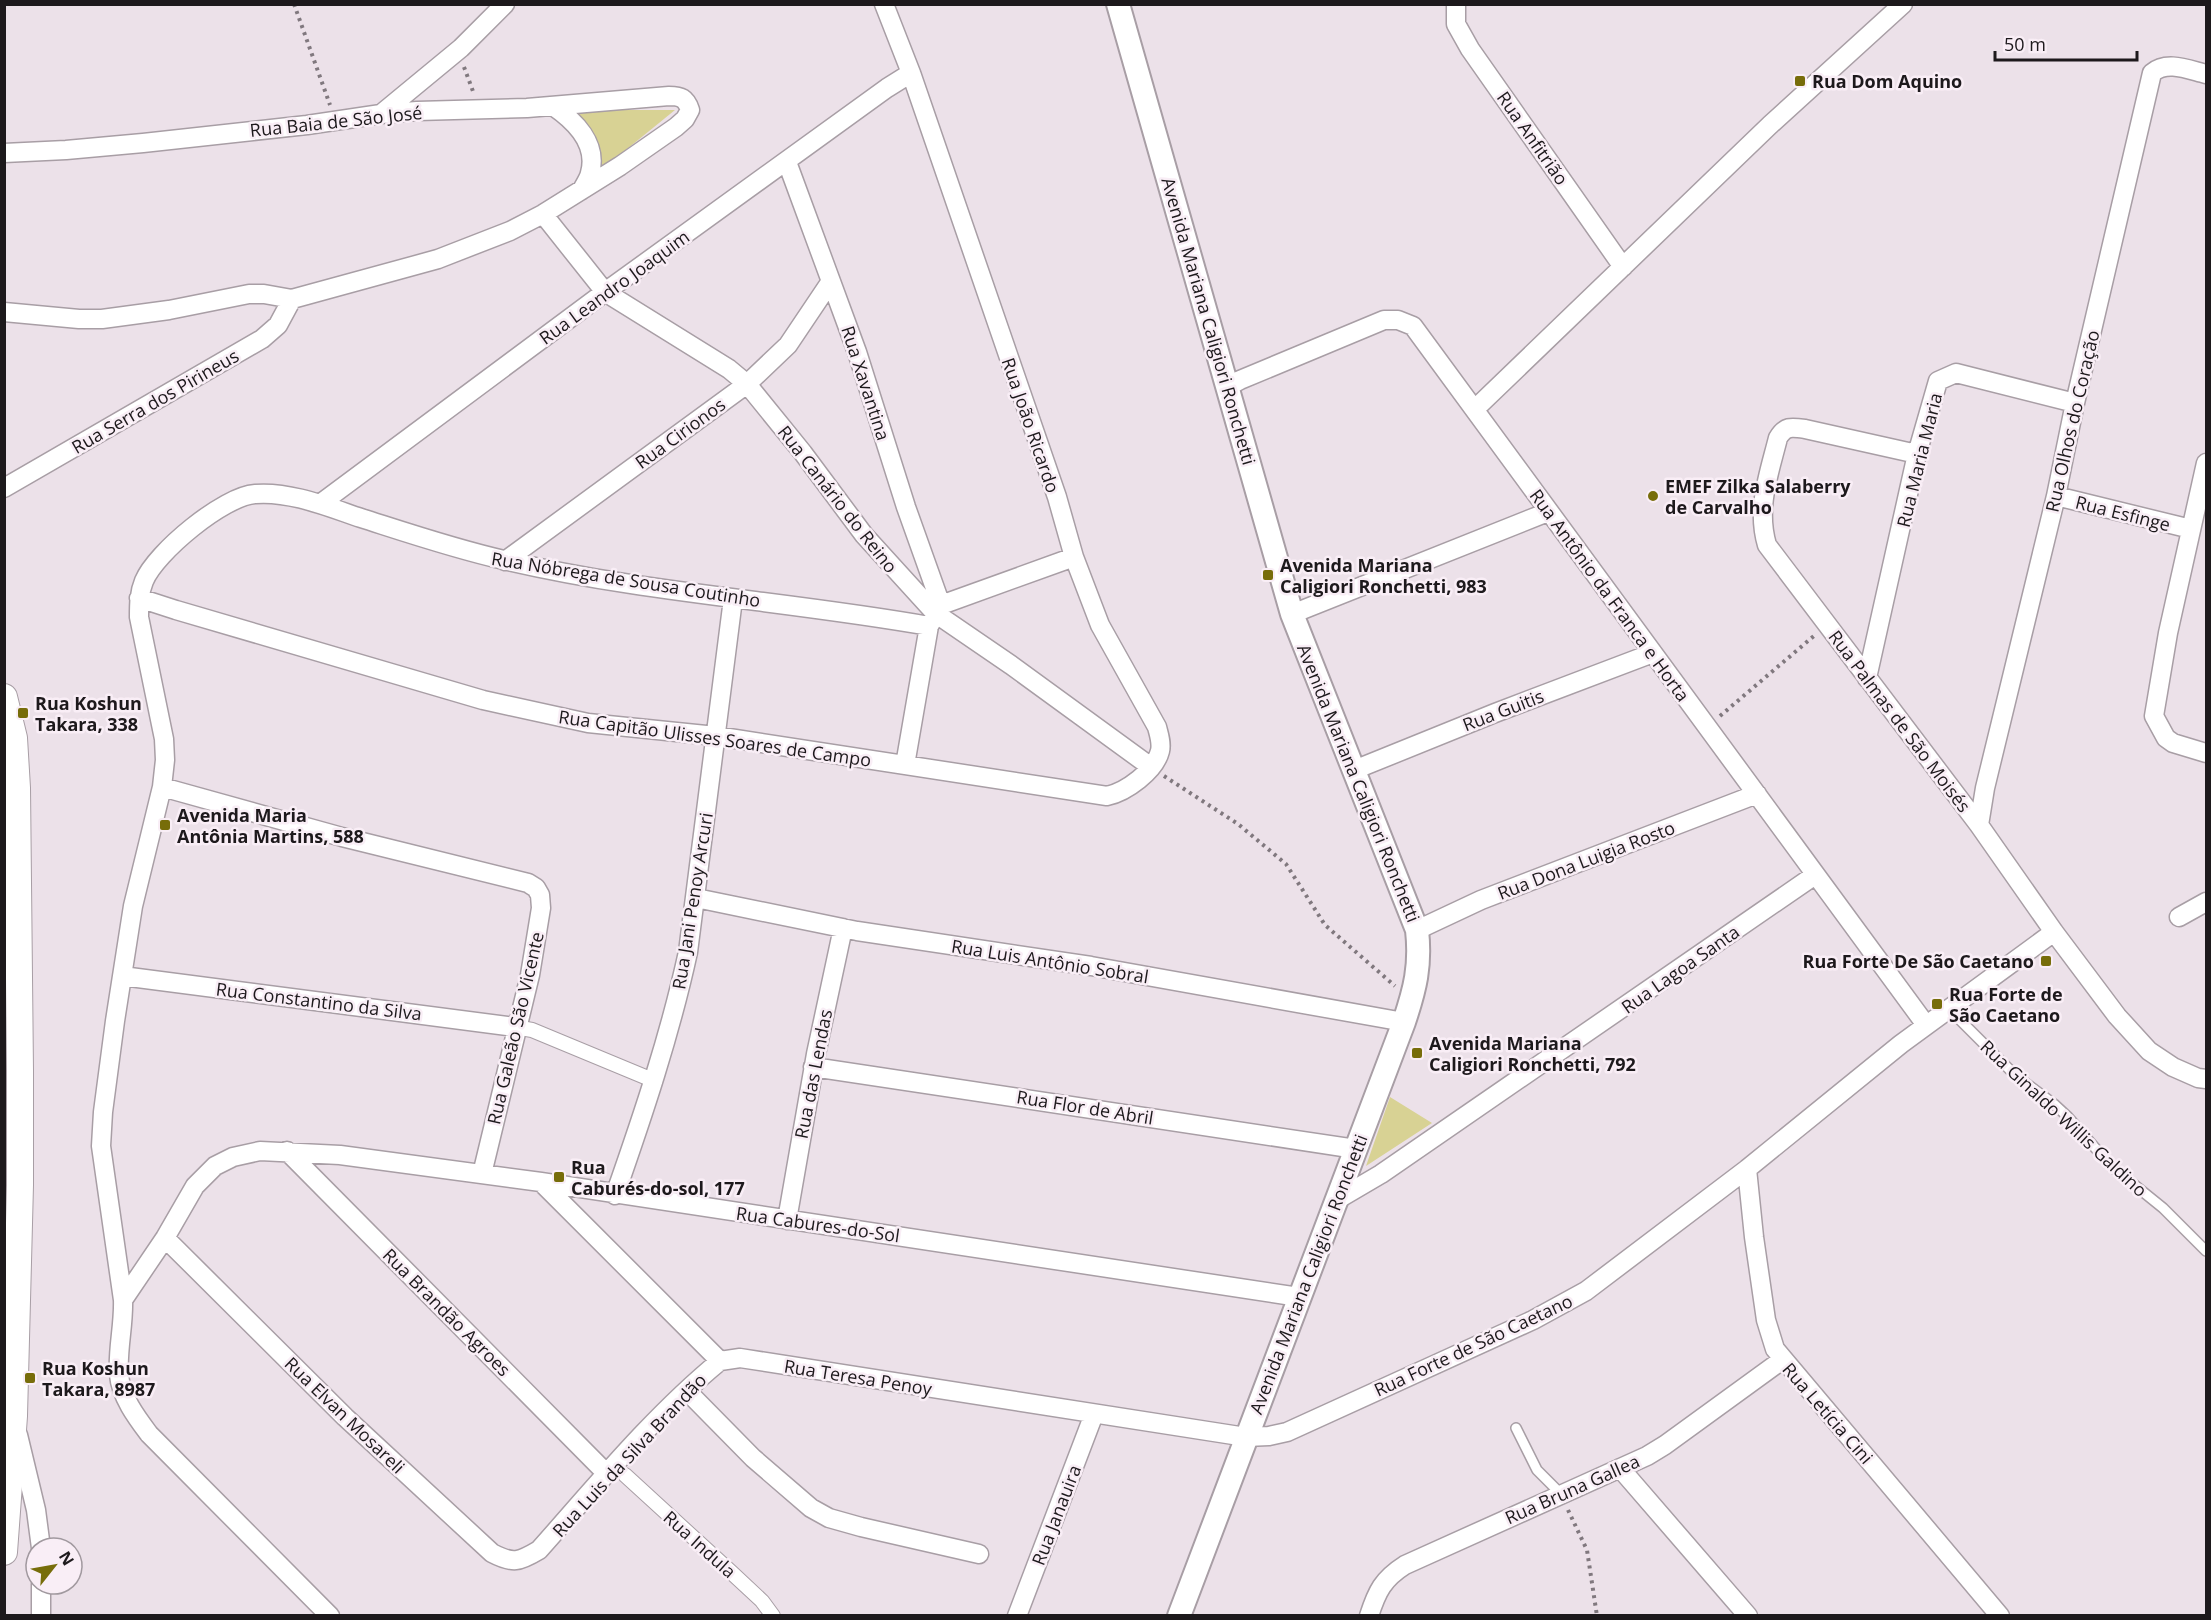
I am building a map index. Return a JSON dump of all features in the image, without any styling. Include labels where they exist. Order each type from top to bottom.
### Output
[{"type":"main road","points":[[4,697],[14,738],[19,884],[20,1185],[14,1416],[4,1552]]},
{"type":"street","points":[[381,114],[459,50],[506,4]]},
{"type":"street","name":"Rua João Ricardo","points":[[884,4],[911,73],[1057,497],[1074,557],[1100,626],[1157,728],[1160,752],[1151,767]]},
{"type":"street","name":"Avenida Mariana Caligiori Ronchetti","points":[[1118,4],[1292,614],[1417,930],[1420,963],[1404,1022],[1179,1616]]},
{"type":"street","name":"Rua Anfitrião","points":[[1456,4],[1456,24],[1470,49],[1623,267]]},
{"type":"street","points":[[1475,409],[1770,126],[1903,4]]},
{"type":"street","name":"Rua Olhos do Coração","points":[[1979,825],[1985,788],[2056,496],[2075,403],[2152,73],[2159,67],[2167,65],[2206,74]]},
{"type":"street","name":"Rua Leandro Joaquim","points":[[320,504],[605,292],[911,73]]},
{"type":"street","name":"Rua Baia de São José","points":[[4,153],[66,150],[381,114],[554,106],[669,96],[680,96],[687,102],[690,110],[686,119],[582,190]]},
{"type":"street","points":[[4,312],[102,319],[169,310],[249,294],[292,299],[438,259],[510,231],[582,190],[590,173],[591,154],[586,138],[570,117],[554,106]]},
{"type":"street","name":"Rua Xavantina","points":[[787,162],[857,352],[906,507],[935,615],[905,765]]},
{"type":"street","name":"Rua Canário do Reino","points":[[543,214],[605,292],[723,365],[747,384],[803,453],[864,535],[935,615],[1011,664],[1151,767]]},
{"type":"street","name":"Rua Cirionos","points":[[505,561],[747,384],[788,345],[831,281]]},
{"type":"street","name":"Rua Serra dos Pirineus","points":[[4,488],[261,339],[278,325],[292,299]]},
{"type":"street","name":"Rua Antônio da Franca e Horta","points":[[1227,387],[1384,320],[1398,320],[1413,326],[1926,1025]]},
{"type":"street","name":"Rua Maria Maria","points":[[1867,678],[1917,454],[1938,381],[1956,373],[2075,403]]},
{"type":"street","name":"Rua Palmas de São Moisés","points":[[1917,454],[1794,427],[1783,429],[1778,438],[1762,504],[1762,528],[1767,545],[1979,825],[2054,932],[2117,1016],[2149,1051],[2173,1066],[2198,1078],[2206,1079]]},
{"type":"street","points":[[2206,463],[2158,684],[2154,716],[2166,738],[2173,743],[2206,753]]},
{"type":"street","name":"Rua Nóbrega de Sousa Coutinho","points":[[139,598],[144,580],[168,551],[196,523],[234,500],[254,494],[268,494],[320,504],[451,547],[505,561],[596,578],[790,604],[935,615],[1074,557]]},
{"type":"street","name":"Rua Esfinge","points":[[2056,496],[2191,529]]},
{"type":"street","points":[[1292,614],[1548,512]]},
{"type":"street","points":[[139,598],[139,617],[164,739],[165,760],[162,787],[133,906],[103,1112],[101,1146],[123,1300],[119,1377],[136,1416],[149,1434],[330,1616]]},
{"type":"street","name":"Rua Capitão Ulisses Soares de Campo","points":[[139,598],[483,700],[588,723],[716,736],[1107,796],[1125,789],[1151,767]]},
{"type":"street","name":"Rua Jani Penoy Arcuri","points":[[615,1195],[655,1081],[678,998],[696,898],[733,598]]},
{"type":"street","name":"Rua Guitis","points":[[1354,770],[1484,717],[1653,653]]},
{"type":"street","name":"Rua Galeão São Vicente","points":[[162,787],[342,837],[528,883],[536,888],[540,895],[541,908],[530,975],[515,1027],[482,1174]]},
{"type":"street","name":"Rua Dona Luigia Rosto","points":[[1417,930],[1481,900],[1757,794]]},
{"type":"street","name":"Rua Lagoa Santa","points":[[1335,1201],[1381,1174],[1815,875]]},
{"type":"street","name":"Rua Luis Antônio Sobral","points":[[696,898],[843,928],[1091,966],[1404,1022]]},
{"type":"street","points":[[2180,917],[2206,902]]},
{"type":"street","name":"Rua das Lendas","points":[[787,1220],[813,1066],[843,928]]},
{"type":"street","name":"Rua Forte de São Caetano","points":[[1246,1437],[1287,1432],[1557,1308],[1587,1291],[1747,1169],[1870,1068],[2054,932]]},
{"type":"street","name":"Rua Constantino da Silva","points":[[122,976],[515,1027]]},
{"type":"street","points":[[515,1027],[532,1030],[655,1081]]},
{"type":"street","name":"Rua Flor de Abril","points":[[813,1066],[1356,1149]]},
{"type":"street","name":"Rua Cabures-do-Sol","points":[[123,1300],[165,1238],[195,1186],[215,1166],[233,1157],[260,1151],[340,1155],[541,1182],[1299,1297]]},
{"type":"street","name":"Rua Brandão Agroes","points":[[287,1151],[607,1474]]},
{"type":"street","name":"Rua Letícia Cini","points":[[1747,1169],[1766,1320],[1770,1337],[1782,1360],[2000,1616]]},
{"type":"street","points":[[541,1182],[720,1361]]},
{"type":"street","name":"Rua Elvan Mosareli","points":[[165,1238],[337,1408],[492,1554],[506,1561],[518,1560],[539,1550]]},
{"type":"street","name":"Rua Teresa Penoy","points":[[720,1361],[740,1359],[1246,1437]]},
{"type":"street","name":"Rua Bruna Gallea","points":[[1369,1616],[1377,1592],[1395,1572],[1406,1565],[1620,1468],[1665,1445],[1782,1360]]},
{"type":"street","name":"Rua Luis da Silva Brandão","points":[[539,1550],[607,1474],[687,1391],[720,1361]]},
{"type":"street","points":[[687,1391],[753,1458],[811,1508],[829,1518],[861,1527],[980,1554]]},
{"type":"street","name":"Rua Janauira","points":[[1017,1616],[1094,1414]]},
{"type":"street","points":[[14,1416],[36,1510],[39,1536]]},
{"type":"street","points":[[1620,1468],[1748,1616]]},
{"type":"street","name":"Rua Indula","points":[[625,1475],[762,1601],[773,1616]]},
{"type":"street","points":[[41,1596],[41,1616]]},
{"type":"lane","name":"Rua Ginaldo Willis Galdino","points":[[1949,1010],[2015,1075],[2061,1110],[2111,1166],[2163,1208],[2206,1251]]},
{"type":"lane","points":[[1516,1428],[1537,1470],[1561,1494]]},
{"type":"path","points":[[294,4],[335,120]]},
{"type":"path","points":[[459,50],[479,108]]},
{"type":"path","points":[[1707,726],[1827,625]]},
{"type":"path","points":[[1151,767],[1238,824],[1286,864],[1325,926],[1411,1000]]},
{"type":"path","points":[[1561,1494],[1587,1550],[1597,1616]]},
{"type":"shaded area","points":[[568,110],[675,110],[595,175]]},
{"type":"shaded area","points":[[1390,1097],[1432,1123],[1366,1166]]},
{"type":"place","name":"Rua Dom Aquino","points":[[1800,81]]},
{"type":"place","name":"EMEF Zilka Salaberry de Carvalho","points":[[1653,496]]},
{"type":"place","name":"Avenida Mariana Caligiori Ronchetti, 983","points":[[1268,575]]},
{"type":"place","name":"Rua Koshun Takara, 338","points":[[23,713]]},
{"type":"place","name":"Avenida Maria Antônia Martins, 588","points":[[165,825]]},
{"type":"place","name":"Rua Forte De São Caetano","points":[[2046,961]]},
{"type":"place","name":"Rua Forte de São Caetano","points":[[1937,1004]]},
{"type":"place","name":"Avenida Mariana Caligiori Ronchetti, 792","points":[[1417,1053]]},
{"type":"place","name":"Rua Caburés-do-sol, 177","points":[[559,1177]]},
{"type":"place","name":"Rua Koshun Takara, 8987","points":[[30,1378]]}]
